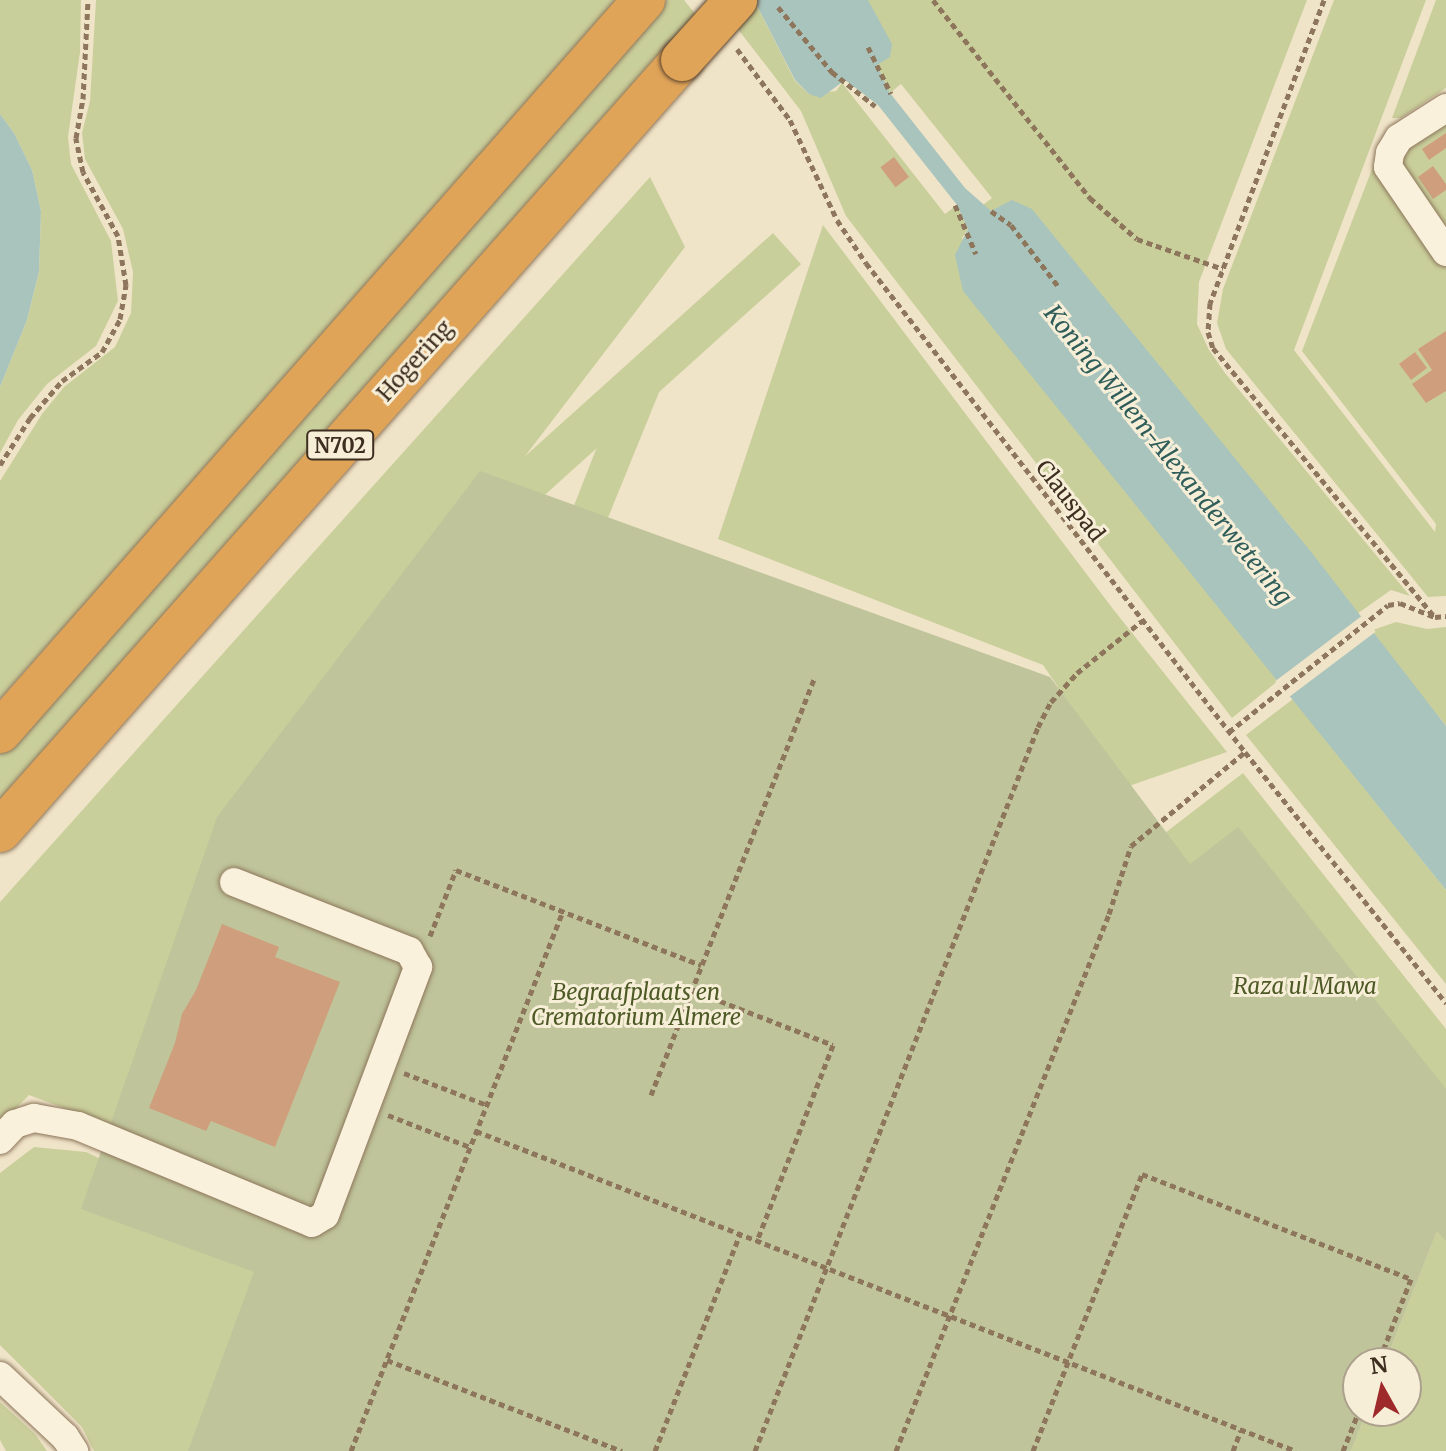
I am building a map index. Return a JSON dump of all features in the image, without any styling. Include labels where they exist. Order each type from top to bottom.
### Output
[{"type":"highway","name":"N702","points":[[0,732],[641,3]]},
{"type":"highway","name":"Hogering","points":[[0,831],[682,60],[733,20]]},
{"type":"lane","points":[[1446,108],[1399,138],[1390,153],[1388,167],[1446,252]]},
{"type":"lane","points":[[0,1140],[15,1124],[34,1118],[78,1126],[312,1223],[325,1215],[418,967],[409,951],[234,882]]},
{"type":"lane","points":[[0,1376],[65,1437],[74,1451]]},
{"type":"path","points":[[0,465],[30,418],[62,381],[102,352],[120,319],[126,285],[118,236],[83,172],[76,138],[83,99],[88,0]]},
{"type":"path","points":[[933,0],[1090,198],[1137,239],[1223,269]]},
{"type":"path","points":[[1324,0],[1223,269],[1208,318],[1213,348],[1435,617]]},
{"type":"path","points":[[778,7],[832,72],[875,106]]},
{"type":"path","name":"Clauspad","points":[[733,20],[790,120],[837,220],[866,263],[1142,621],[1446,1003]]},
{"type":"path","points":[[868,47],[891,94]]},
{"type":"path","points":[[955,205],[976,254]]},
{"type":"path","points":[[991,211],[1011,225],[1058,286]]},
{"type":"path","points":[[1229,732],[1388,605],[1400,603],[1435,617],[1446,616]]},
{"type":"path","points":[[755,1451],[1038,727],[1051,702],[1077,673],[1142,621]]},
{"type":"path","points":[[651,1095],[814,679]]},
{"type":"path","points":[[896,1451],[1109,914],[1131,846],[1245,752]]},
{"type":"path","points":[[418,967],[456,870],[702,965]]},
{"type":"path","points":[[351,1451],[563,911]]},
{"type":"path","points":[[692,990],[833,1045],[757,1241]]},
{"type":"path","points":[[381,1064],[487,1105]]},
{"type":"path","points":[[365,1106],[470,1147]]},
{"type":"path","points":[[476,1131],[1241,1430],[1279,1448],[1296,1451]]},
{"type":"path","points":[[1033,1451],[1142,1174],[1411,1279],[1384,1347]]},
{"type":"path","points":[[655,1451],[740,1234]]},
{"type":"path","points":[[387,1360],[622,1451]]},
{"type":"path","points":[[1343,1451],[1353,1427]]},
{"type":"path","points":[[1233,1451],[1241,1430]]},
{"type":"green space","points":[[0,0],[81,0],[80,52],[68,137],[71,164],[111,241],[118,301],[96,346],[47,384],[18,420],[0,453],[0,387],[27,320],[39,272],[41,211],[32,170],[14,133],[0,114]]},
{"type":"green space","points":[[96,0],[623,0],[0,699],[0,481],[42,414],[64,387],[115,347],[131,313],[133,272],[123,229],[85,159],[82,133],[90,101]]},
{"type":"green space","points":[[667,0],[684,0],[700,20],[0,805],[0,746]]},
{"type":"green space","points":[[868,0],[1307,0],[1199,282],[1197,324],[1209,350],[1225,373],[1410,596],[1391,590],[1357,614],[1287,522],[983,205],[992,198],[901,84],[890,93],[877,65]]},
{"type":"green space","points":[[1334,0],[1426,0],[1294,350],[1435,532],[1436,524],[1302,351],[1374,164],[1446,267],[1446,596],[1428,597],[1226,349],[1217,323],[1223,289]]},
{"type":"green space","points":[[1436,0],[1446,0],[1446,88],[1401,118],[1392,118]]},
{"type":"green space","points":[[755,2],[795,81],[809,94],[836,91],[842,83],[945,214],[957,205],[968,229],[962,238],[1163,537],[1279,680],[1232,718],[846,216],[801,111],[734,24]]},
{"type":"green space","points":[[1446,121],[1446,236],[1399,165],[1405,149]]},
{"type":"green space","points":[[650,177],[685,247],[337,702],[128,1132],[29,1095],[0,1125],[0,902]]},
{"type":"green space","points":[[823,225],[1113,609],[1227,752],[1126,787],[1043,665],[718,539]]},
{"type":"green space","points":[[773,233],[801,264],[489,545],[461,514]]},
{"type":"green space","points":[[662,385],[555,648],[521,641],[613,406]]},
{"type":"green space","name":"Begraafplaats en Crematorium Almere","points":[[480,471],[1050,677],[1190,864],[1238,827],[1446,1089],[1446,1241],[1437,1231],[1391,1347],[1342,1347],[1342,1427],[1361,1427],[1351,1451],[188,1451],[254,1272],[81,1209],[217,817]]},
{"type":"green space","points":[[1396,622],[1427,629],[1446,627],[1446,726],[1370,631]]},
{"type":"green space","points":[[1293,699],[1446,890],[1446,984],[1246,735]]},
{"type":"green space","name":"Raza ul Mawa","points":[[1243,773],[1446,1029],[1446,1451],[1351,1451],[1361,1427],[1422,1427],[1422,1347],[1391,1347],[1442,1218],[1146,854],[1165,833]]},
{"type":"green space","points":[[34,1147],[86,1152],[248,1229],[290,1451],[94,1451],[82,1427],[0,1345],[0,1173]]},
{"type":"green space","points":[[0,1402],[35,1434],[47,1451],[6,1451],[0,1440]]},
{"type":"water","name":"Koning Willem-Alexanderwetering","points":[[754,0],[868,0],[892,44],[890,57],[877,65],[890,93],[965,188],[991,211],[1012,200],[1032,209],[1312,553],[1446,726],[1446,890],[963,291],[955,255],[968,229],[957,205],[878,105],[845,80],[821,98],[809,94],[795,80]]},
{"type":"water","points":[[0,114],[14,133],[32,170],[41,211],[39,272],[27,320],[0,387]]},
{"type":"pier","points":[[1363,615],[1376,632],[1288,698],[1275,681]]},
{"type":"building","points":[[1446,133],[1446,148],[1429,160],[1422,149]]},
{"type":"building","points":[[894,157],[909,177],[895,187],[880,167]]},
{"type":"building","points":[[1433,166],[1446,184],[1446,190],[1433,199],[1418,177]]},
{"type":"building","points":[[1446,331],[1446,391],[1426,403],[1412,384],[1432,370],[1418,349]]},
{"type":"building","points":[[1415,352],[1427,368],[1411,380],[1399,364]]},
{"type":"building","points":[[222,924],[279,947],[275,957],[340,982],[275,1147],[211,1121],[206,1131],[149,1108],[175,1043],[182,1014],[196,990]]}]
